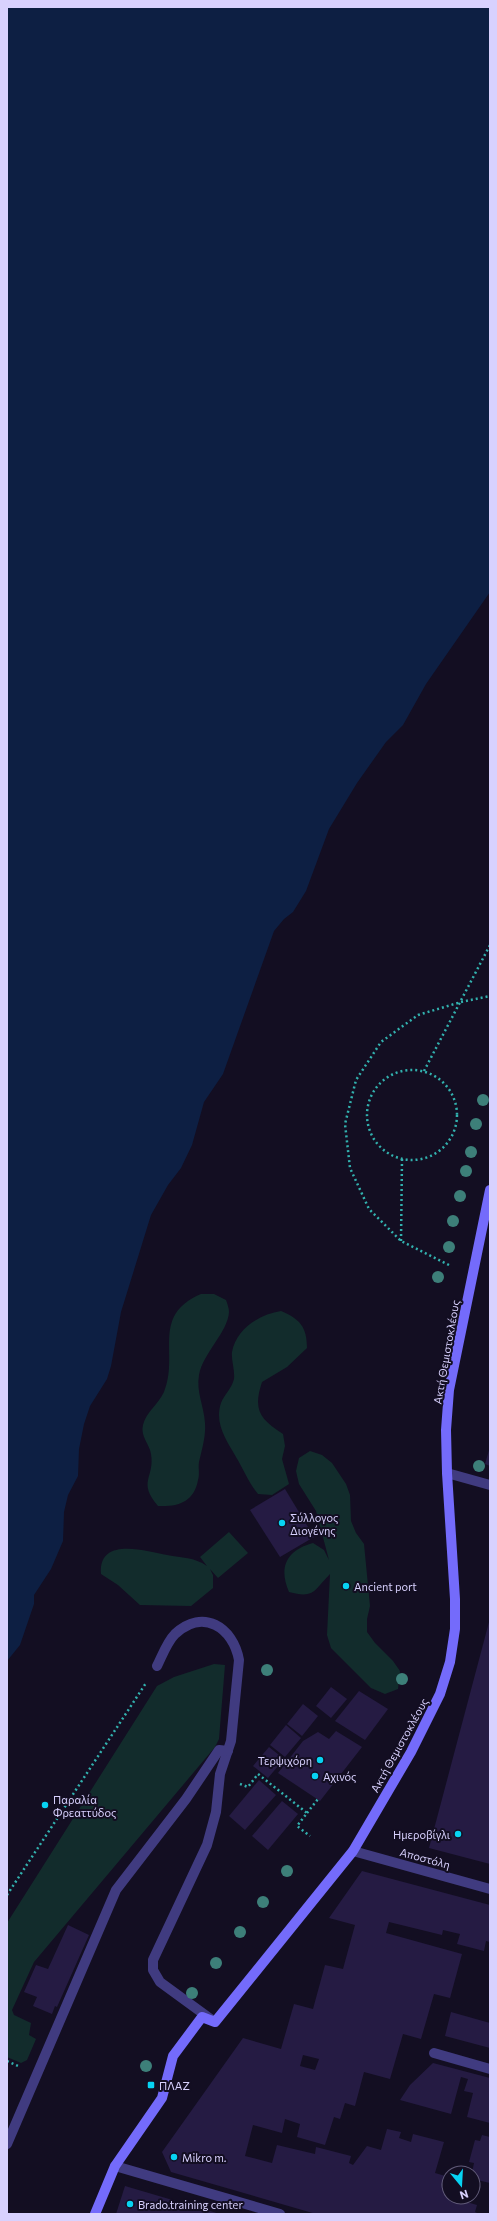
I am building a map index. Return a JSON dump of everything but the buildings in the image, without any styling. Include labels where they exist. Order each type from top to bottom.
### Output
[{"type":"main road","name":"Ακτή Θεμιστοκλέους","points":[[215,2022],[353,1851],[426,1726],[440,1694],[450,1662],[454,1629],[455,1599],[447,1473],[446,1430],[449,1390],[490,1190]]},
{"type":"main road","points":[[95,2214],[115,2166],[162,2098],[172,2056],[202,2017],[215,2022]]},
{"type":"street","points":[[447,1473],[490,1485]]},
{"type":"street","points":[[157,1666],[174,1635],[184,1626],[196,1623],[209,1623],[221,1628],[230,1636],[237,1647],[239,1660],[231,1741],[220,1774],[216,1812],[207,1845],[153,1960],[153,1970],[167,1988],[215,2022]]},
{"type":"street","points":[[7,2144],[116,1890],[186,1799],[219,1750],[228,1751]]},
{"type":"street","name":"Αποστόλη","points":[[353,1851],[490,1889]]},
{"type":"street","points":[[434,2053],[490,2069]]},
{"type":"street","points":[[115,2166],[280,2214]]},
{"type":"path","points":[[424,1072],[490,945]]},
{"type":"path","points":[[449,1265],[401,1241],[369,1209],[350,1168],[345,1124],[356,1080],[381,1042],[418,1015],[460,1002],[490,996]]},
{"type":"path","points":[[410,1070],[424,1072],[437,1078],[447,1087],[454,1099],[457,1112],[455,1126],[450,1139],[441,1149],[429,1157],[415,1160],[402,1158],[388,1154],[377,1144],[370,1132],[366,1118],[368,1103],[374,1091],[383,1080],[396,1073],[410,1070]]},
{"type":"path","points":[[401,1241],[402,1158]]},
{"type":"path","points":[[7,1895],[157,1666]]},
{"type":"path","points":[[241,1784],[248,1787],[258,1774],[307,1813]]},
{"type":"path","points":[[310,1836],[297,1826],[318,1799]]},
{"type":"green space","points":[[201,1294],[214,1294],[226,1300],[229,1312],[228,1320],[205,1359],[199,1375],[199,1393],[204,1417],[205,1433],[199,1462],[199,1478],[193,1493],[184,1502],[158,1506],[149,1491],[148,1480],[152,1462],[151,1454],[142,1429],[147,1416],[164,1392],[168,1378],[169,1337],[171,1325],[176,1313],[185,1303]]},
{"type":"green space","points":[[281,1311],[293,1317],[304,1329],[307,1348],[287,1367],[262,1382],[259,1391],[258,1406],[263,1418],[283,1434],[285,1446],[282,1459],[289,1484],[272,1495],[258,1494],[222,1432],[219,1411],[222,1400],[232,1385],[234,1379],[232,1352],[238,1336],[257,1319],[265,1315]]},
{"type":"green space","points":[[310,1451],[322,1455],[332,1463],[346,1484],[350,1495],[351,1521],[356,1533],[364,1544],[370,1606],[367,1619],[367,1632],[400,1671],[398,1689],[385,1694],[371,1688],[331,1648],[327,1635],[330,1574],[317,1589],[309,1594],[289,1592],[286,1583],[284,1575],[287,1561],[291,1555],[304,1546],[313,1543],[324,1550],[329,1560],[316,1511],[299,1484],[296,1471],[299,1458]]},
{"type":"green space","points":[[229,1532],[248,1553],[218,1578],[210,1569],[213,1575],[213,1588],[191,1606],[140,1605],[118,1585],[101,1574],[102,1562],[107,1554],[115,1550],[125,1549],[136,1549],[188,1558],[207,1566],[200,1557]]},
{"type":"green space","points":[[214,1664],[225,1665],[219,1739],[215,1747],[34,1962],[12,2010],[14,2015],[31,2023],[29,2035],[36,2039],[27,2060],[21,2063],[7,2057],[7,1923],[157,1686],[174,1677]]},
{"type":"water","points":[[7,7],[490,7],[490,592],[426,684],[403,725],[386,742],[357,783],[329,829],[306,891],[293,912],[284,919],[274,931],[223,1074],[204,1102],[192,1145],[181,1168],[168,1185],[151,1215],[121,1312],[111,1366],[107,1379],[90,1406],[84,1424],[79,1449],[78,1476],[68,1495],[64,1512],[63,1541],[51,1569],[34,1595],[34,1604],[20,1645],[7,1661]]},
{"type":"place","name":"Σύλλογος Διογένης","points":[[282,1523]]},
{"type":"place","name":"Ancient port","points":[[346,1586]]},
{"type":"place","name":"Τερψιχόρη","points":[[320,1760]]},
{"type":"place","name":"Αχινός","points":[[315,1776]]},
{"type":"place","name":"Παραλία Φρεαττύδος","points":[[45,1805]]},
{"type":"place","name":"Ημεροβίγλι","points":[[458,1834]]},
{"type":"place","name":"ΠΛΑΖ","points":[[151,2085]]},
{"type":"place","name":"Mikro m.","points":[[174,2157]]},
{"type":"place","name":"Brado.training center","points":[[130,2204]]}]
